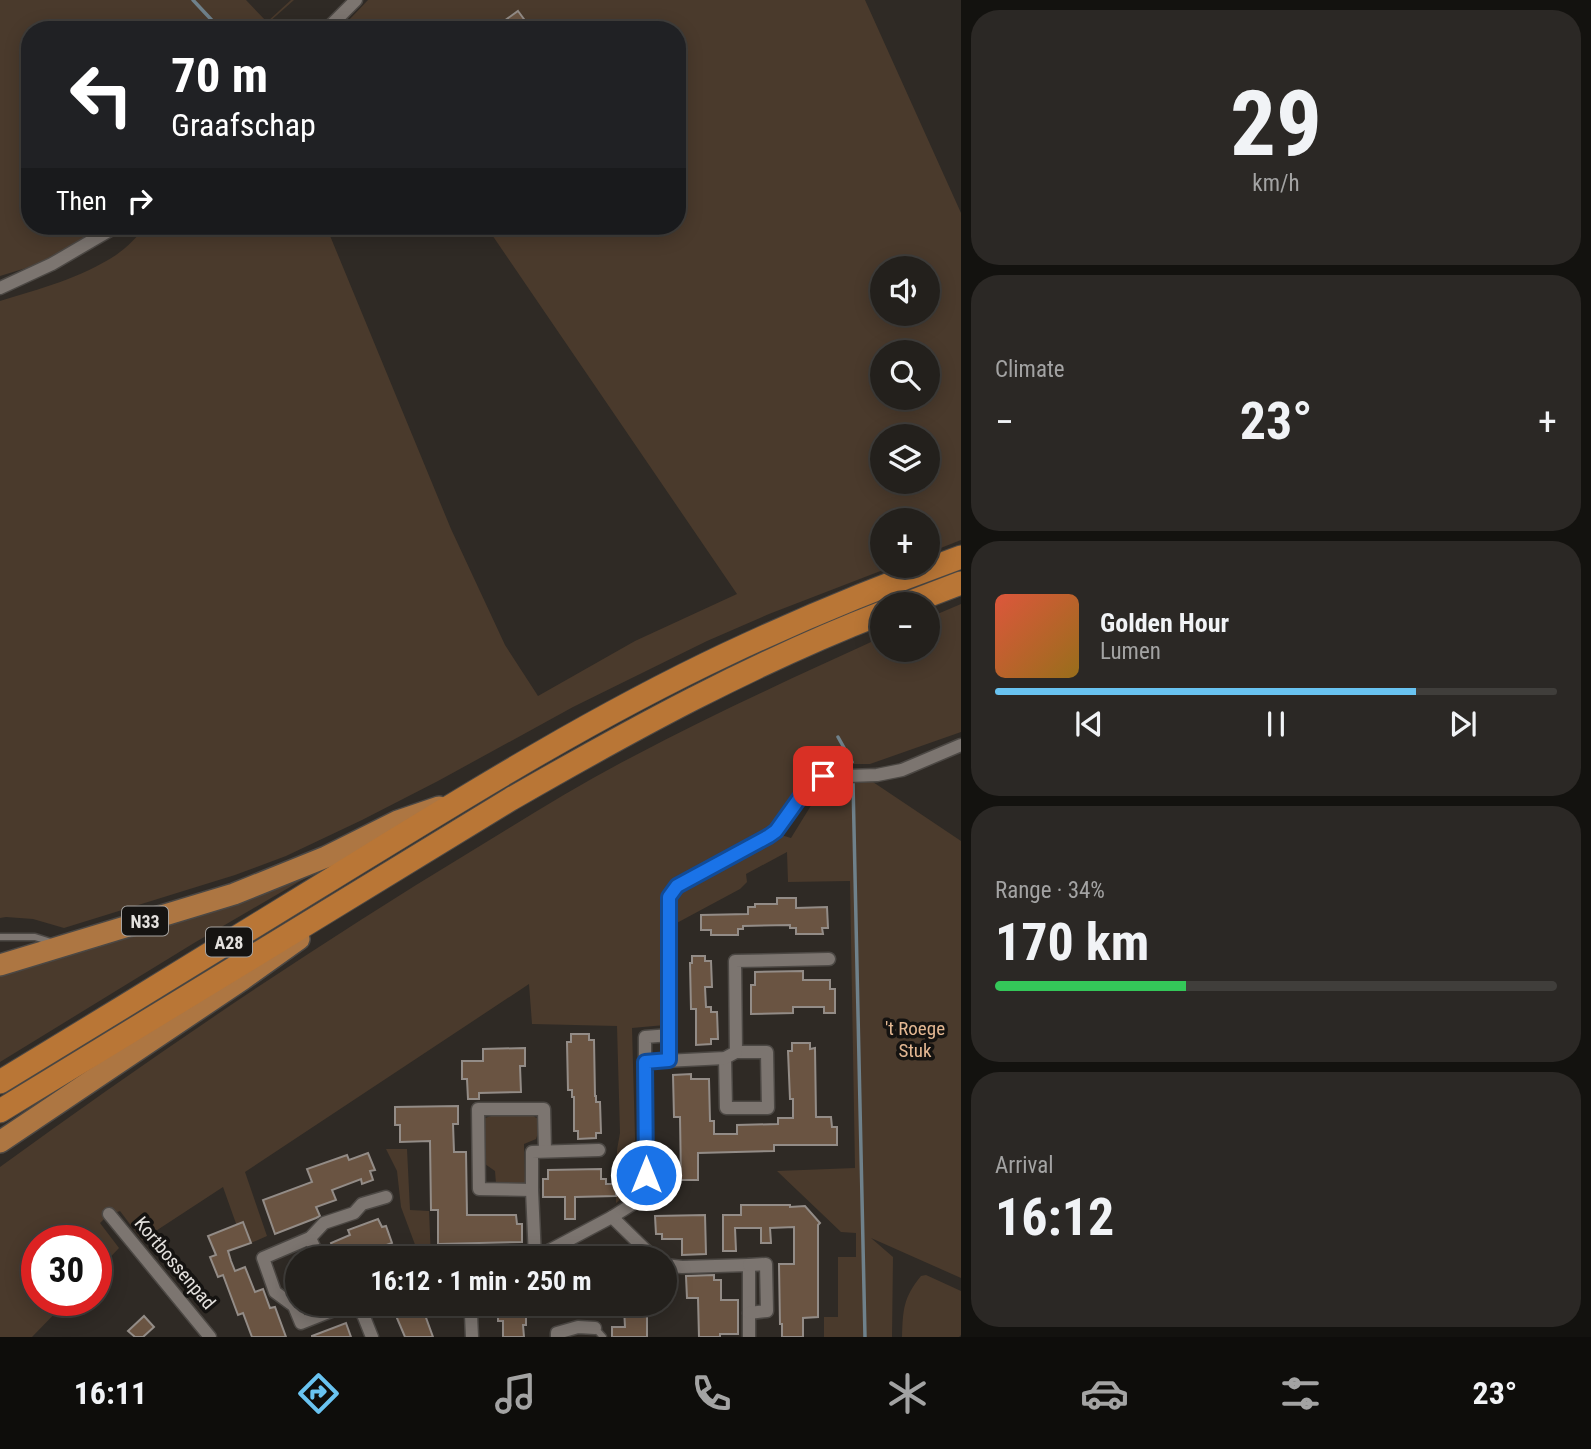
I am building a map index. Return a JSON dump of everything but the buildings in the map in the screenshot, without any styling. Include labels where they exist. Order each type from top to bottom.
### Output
[{"type":"highway","name":"A28","points":[[0,1083],[539,753],[725,654],[830,608],[961,557]]},
{"type":"highway","points":[[937,592],[961,583]]},
{"type":"highway","name":"A28","points":[[0,1111],[511,799],[645,723],[754,668],[870,618]]},
{"type":"highway","name":"N33","points":[[0,965],[234,894],[326,857],[398,821],[458,801]]},
{"type":"highway","points":[[0,1142],[243,979],[407,862]]},
{"type":"street","points":[[335,21],[356,0]]},
{"type":"street","points":[[0,288],[52,264],[102,235]]},
{"type":"street","points":[[669,1060],[668,904],[669,897],[677,886],[769,836],[817,777],[877,775],[902,770],[961,745]]},
{"type":"street","points":[[645,1062],[669,1060],[730,1055],[767,1052],[768,1108],[726,1108],[730,1055],[735,961],[830,959]]},
{"type":"street","points":[[558,1246],[612,1217],[631,1205],[640,1194],[646,1175],[645,1037],[670,1035]]},
{"type":"street","points":[[531,1190],[479,1189],[478,1109],[544,1109],[545,1151]]},
{"type":"street","points":[[534,1246],[532,1152],[599,1150]]},
{"type":"street","points":[[291,1246],[310,1238],[324,1223],[354,1213],[362,1204],[386,1197]]},
{"type":"street","name":"Kortbossenpad","points":[[109,1214],[210,1337]]},
{"type":"street","points":[[612,1217],[642,1246]]},
{"type":"street","points":[[310,1238],[313,1246]]},
{"type":"street","points":[[285,1249],[263,1258],[275,1292],[285,1299]]},
{"type":"street","points":[[677,1266],[766,1264],[767,1311],[750,1312],[750,1337]]},
{"type":"street","points":[[298,1316],[301,1323],[316,1316]]},
{"type":"street","points":[[364,1316],[372,1337]]},
{"type":"street","points":[[471,1316],[472,1337]]},
{"type":"street","points":[[556,1337],[556,1333],[578,1327],[599,1332]]},
{"type":"lane","points":[[0,937],[35,937],[63,945]]},
{"type":"green space","points":[[0,0],[246,0],[266,21],[21,21],[21,235],[107,235],[92,248],[0,276]]},
{"type":"green space","points":[[291,0],[294,0],[270,21],[268,21]]},
{"type":"green space","points":[[368,0],[865,0],[961,213],[961,540],[940,548],[940,508],[870,508],[870,575],[707,641],[573,707],[362,820],[286,856],[235,875],[64,928],[33,919],[0,918],[0,301],[89,270],[116,255],[138,235],[330,235],[451,529],[505,645],[538,696],[635,641],[737,594],[492,235],[686,235],[686,21],[348,21]]},
{"type":"green space","points":[[961,604],[961,732],[870,764],[851,764],[809,776],[802,782],[773,826],[668,890],[665,1025],[632,1028],[636,1174],[631,1191],[616,1203],[620,1133],[617,1026],[532,1024],[529,984],[245,1172],[267,1236],[244,1246],[223,1187],[142,1240],[120,1211],[107,1216],[100,1223],[102,1225],[21,1225],[21,1316],[52,1316],[32,1337],[0,1337],[0,1167],[290,965],[571,790],[613,767],[870,643],[870,662],[940,662],[940,613]]},
{"type":"green space","name":"'t Roege Stuk","points":[[870,780],[961,841],[961,1278],[871,1238],[893,1257],[892,1337],[824,1337],[824,1317],[838,1317],[838,1257],[856,1257],[856,1233],[841,1232],[777,1171],[855,1168],[850,881],[788,882],[787,852],[746,874],[747,882],[740,889],[673,925],[677,902],[685,890],[781,835],[791,838],[815,799],[831,782]]},
{"type":"green space","points":[[350,852],[194,943],[0,1062],[0,974]]},
{"type":"green space","points":[[497,1114],[532,1115],[538,1119],[536,1139],[524,1144],[525,1185],[496,1184],[495,1171],[485,1164],[483,1124],[485,1118]]},
{"type":"green space","points":[[386,1149],[407,1149],[410,1210],[429,1211],[430,1246],[416,1246],[401,1207],[397,1171]]},
{"type":"green space","points":[[112,1239],[119,1248],[112,1255]]},
{"type":"green space","points":[[926,1275],[961,1291],[959,1337],[902,1337],[907,1298],[921,1276]]},
{"type":"waterway","points":[[193,0],[213,21]]},
{"type":"waterway","points":[[838,737],[852,762]]},
{"type":"waterway","points":[[853,782],[865,1337]]},
{"type":"route","points":[[646,1175],[645,1062],[669,1060],[669,897],[677,886],[776,831],[811,782],[823,776]]}]
